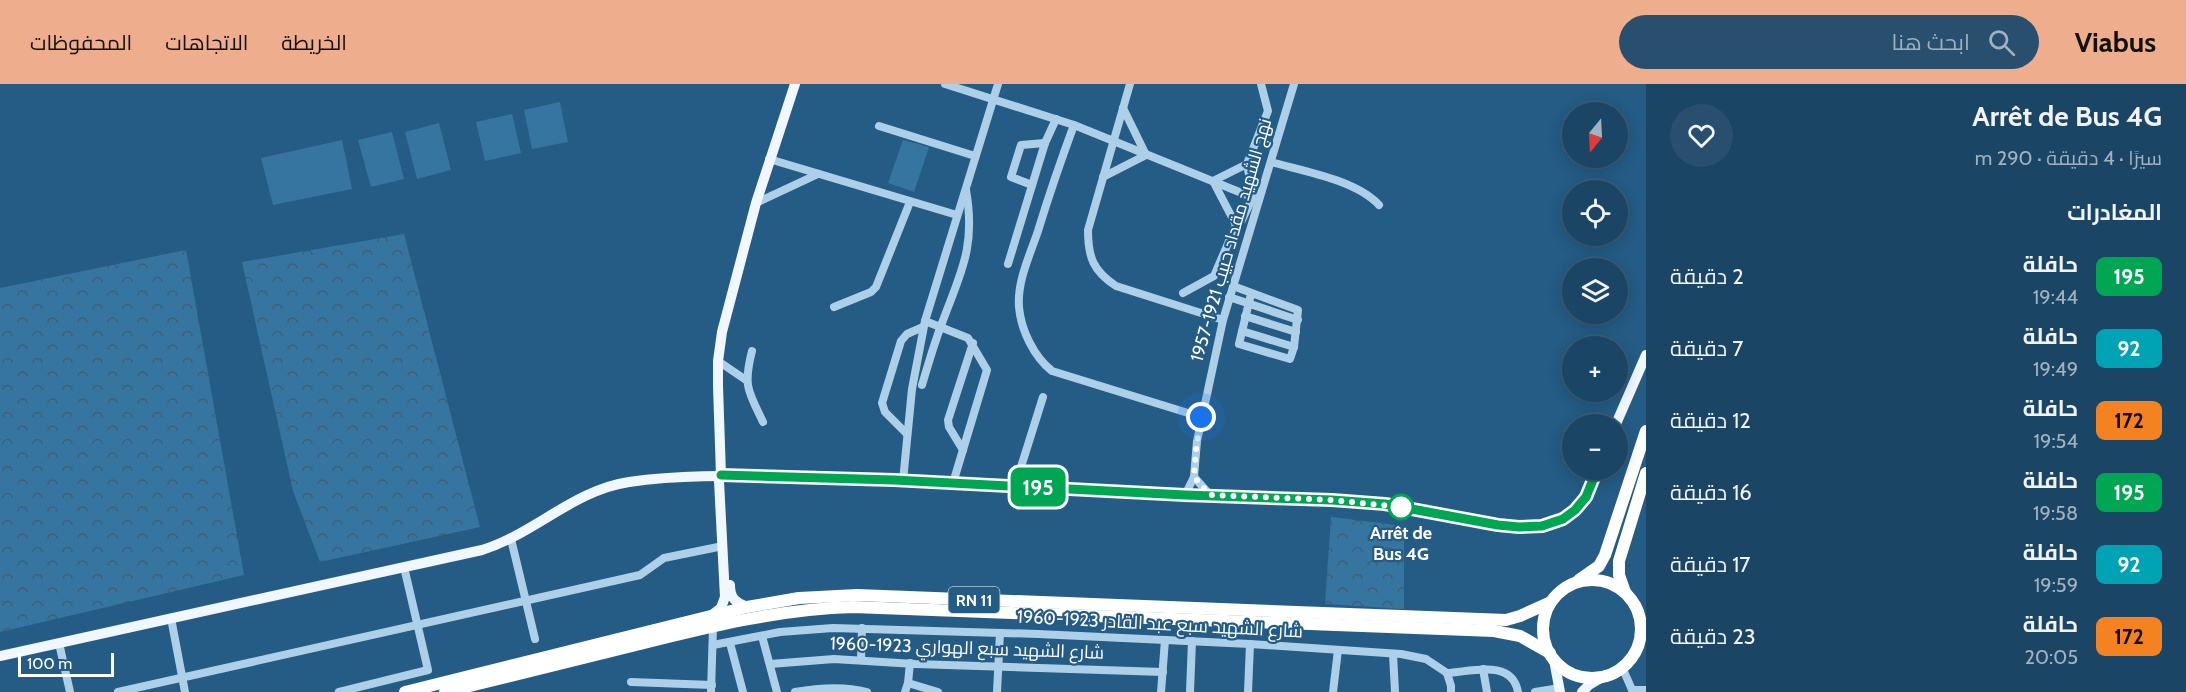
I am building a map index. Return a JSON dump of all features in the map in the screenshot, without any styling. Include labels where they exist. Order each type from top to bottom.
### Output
[{"type":"highway","points":[[1646,431],[1605,555],[1599,566],[1562,590],[1551,602],[1543,624],[1544,639],[1552,657],[1565,669],[1578,675],[1592,677],[1606,675],[1622,667],[1635,652],[1646,645]]},
{"type":"highway","points":[[1635,652],[1641,625],[1618,576],[1619,561],[1646,473]]},
{"type":"highway","points":[[1576,582],[1591,580],[1606,582],[1629,597],[1646,614]]},
{"type":"highway","name":"RN 11","points":[[445,692],[713,621],[747,607],[799,598],[857,595],[1506,620],[1551,602]]},
{"type":"highway","name":"RN 11","points":[[405,692],[713,621],[801,610],[853,607],[1494,631],[1520,636],[1552,657]]},
{"type":"main road","points":[[713,621],[725,597],[726,545],[726,482],[721,475],[718,361],[729,301],[756,203],[795,84]]},
{"type":"main road","points":[[1620,414],[1646,355]]},
{"type":"main road","points":[[0,656],[482,550],[511,538],[580,499],[626,482],[721,475],[953,483],[1358,502],[1418,509],[1498,525],[1542,526],[1563,519],[1575,510],[1586,497],[1593,480]]},
{"type":"main road","points":[[726,545],[730,593],[736,602],[747,607]]},
{"type":"main road","points":[[1552,657],[1560,690]]},
{"type":"main road","points":[[1582,692],[1606,675]]},
{"type":"street","points":[[945,84],[1074,125],[1256,199]]},
{"type":"street","points":[[903,481],[915,370],[924,324],[998,84]]},
{"type":"street","points":[[1130,84],[1088,230],[1088,246],[1092,262],[1102,276],[1116,286],[1222,320]]},
{"type":"street","points":[[1183,293],[1214,276],[1236,225],[1256,199],[1247,164],[1268,111],[1261,84]]},
{"type":"street","name":"نهج الشهيد مقداد حبيب 1921-1957","points":[[1194,477],[1201,417],[1222,320],[1256,199],[1271,162],[1294,84]]},
{"type":"street","points":[[1123,108],[1146,155]]},
{"type":"street","points":[[1008,264],[1045,142],[1056,119]]},
{"type":"street","points":[[1074,125],[1020,290],[1019,307],[1026,332],[1042,362],[1052,371],[1201,417]]},
{"type":"street","points":[[879,126],[975,156]]},
{"type":"street","points":[[1032,185],[1011,177],[1019,148],[1024,144],[1045,142]]},
{"type":"street","points":[[1103,177],[1146,155]]},
{"type":"street","points":[[769,159],[957,215]]},
{"type":"street","points":[[1271,162],[1352,186],[1366,193],[1379,205]]},
{"type":"street","points":[[1213,181],[1247,164]]},
{"type":"street","points":[[756,203],[818,174]]},
{"type":"street","points":[[1213,181],[1236,225]]},
{"type":"street","points":[[922,385],[940,327],[969,249],[970,213],[966,186]]},
{"type":"street","points":[[834,308],[871,292],[876,287],[910,202]]},
{"type":"street","points":[[1233,286],[1298,310],[1294,347],[1290,359],[1243,346],[1239,341],[1251,294]]},
{"type":"street","points":[[1229,297],[1298,320]]},
{"type":"street","points":[[1245,316],[1296,332]]},
{"type":"street","points":[[908,434],[885,412],[883,399],[901,341],[907,334],[924,324],[940,327],[968,338],[986,366],[987,373],[953,483]]},
{"type":"street","points":[[1242,331],[1294,347]]},
{"type":"street","points":[[963,450],[949,427],[948,420],[973,343]]},
{"type":"street","points":[[752,351],[746,380],[749,393],[763,422]]},
{"type":"street","points":[[718,361],[746,380]]},
{"type":"street","points":[[1015,486],[1043,398]]},
{"type":"street","points":[[1185,495],[1194,477],[1210,495]]},
{"type":"street","points":[[511,538],[535,639]]},
{"type":"street","points":[[118,692],[640,575],[664,558],[726,545]]},
{"type":"street","points":[[339,692],[428,670],[404,567]]},
{"type":"street","points":[[171,618],[185,692]]},
{"type":"street","points":[[631,682],[712,688],[713,621]]},
{"type":"street","points":[[861,660],[862,628]]},
{"type":"street","name":"شارع الشهيد سبع عبد القادر 1923-1960","points":[[713,645],[798,630],[862,628],[1000,633],[1250,644],[1393,654],[1426,659],[1447,673]]},
{"type":"street","points":[[997,692],[1000,633]]},
{"type":"street","points":[[762,636],[777,692]]},
{"type":"street","points":[[1161,692],[1165,640]]},
{"type":"street","points":[[1190,692],[1192,641]]},
{"type":"street","points":[[59,643],[70,692]]},
{"type":"street","points":[[730,643],[743,692]]},
{"type":"street","points":[[1248,692],[1250,644]]},
{"type":"street","points":[[1333,692],[1338,650]]},
{"type":"street","points":[[1393,654],[1395,692]]},
{"type":"street","name":"شارع الشهيد سبع الهواري 1923-1960","points":[[770,664],[834,658],[999,667],[1162,672]]},
{"type":"street","points":[[905,692],[910,663]]},
{"type":"street","points":[[1622,667],[1633,691],[1646,690]]},
{"type":"street","points":[[1483,669],[1487,692]]},
{"type":"street","points":[[1451,692],[1447,673],[1483,669],[1503,671],[1517,685],[1518,692]]},
{"type":"street","points":[[908,683],[938,692]]},
{"type":"street","points":[[795,692],[813,689],[867,692]]},
{"type":"street","points":[[1535,692],[1560,690]]},
{"type":"green space","points":[[560,102],[568,142],[532,149],[524,110]]},
{"type":"green space","points":[[512,114],[521,153],[485,161],[476,122]]},
{"type":"green space","points":[[439,123],[451,170],[417,179],[405,132]]},
{"type":"green space","points":[[392,132],[404,179],[371,187],[358,140]]},
{"type":"green space","points":[[342,140],[352,189],[273,205],[261,158]]},
{"type":"green space","points":[[903,140],[929,147],[914,192],[888,183]]},
{"type":"green space","points":[[404,234],[480,527],[320,562],[293,491],[242,262]]},
{"type":"green space","points":[[186,250],[244,575],[0,632],[0,288]]},
{"type":"green space","points":[[1331,517],[1404,526],[1404,609],[1325,604]]},
{"type":"bus line","name":"195","points":[[721,475],[894,480],[1332,500],[1385,504],[1519,527],[1542,526],[1563,519],[1586,497],[1593,480]]},
{"type":"place","name":"Arrêt de Bus 4G","points":[[1401,507]]},
{"type":"route","points":[[1201,417],[1194,477],[1210,495],[1332,500],[1401,507]]}]
